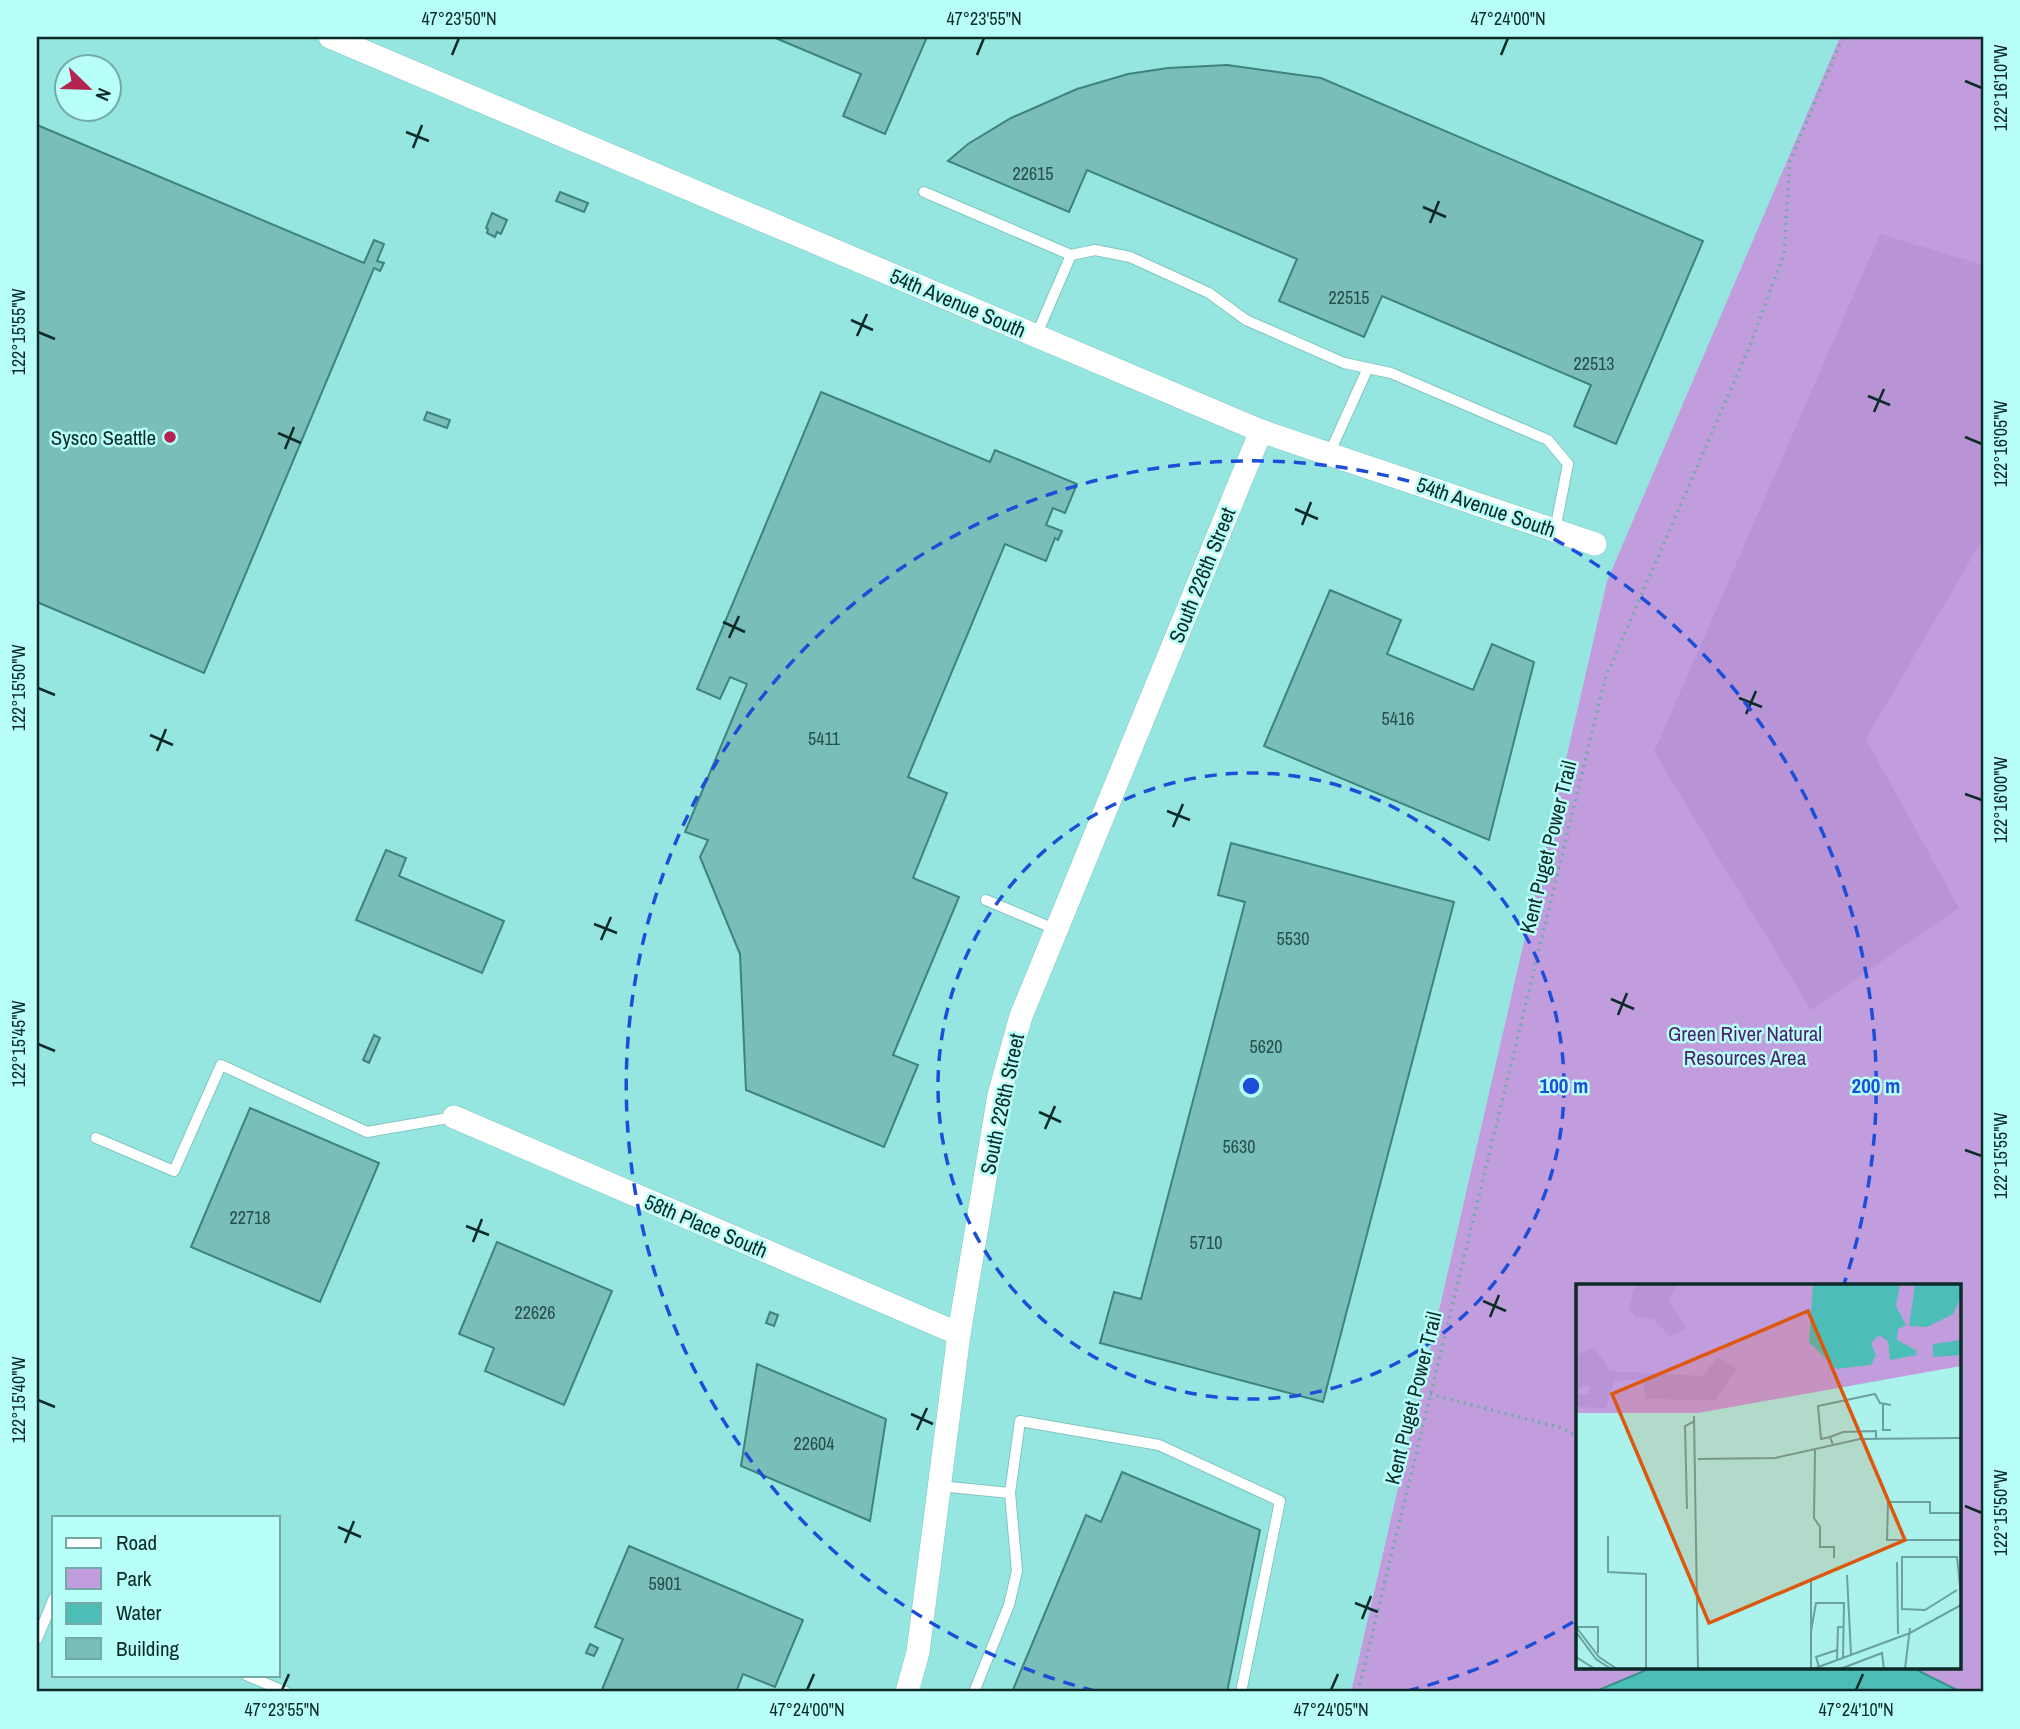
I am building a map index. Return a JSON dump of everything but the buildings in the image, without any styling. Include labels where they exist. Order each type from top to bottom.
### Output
[{"type":"street","name":"54th Avenue South","points":[[330,37],[1261,431],[1595,544]]},
{"type":"street","name":"South 226th Street","points":[[907,1692],[918,1652],[959,1334],[999,1095],[1021,1016],[1261,431]]},
{"type":"street","name":"58th Place South","points":[[454,1117],[959,1334]]},
{"type":"lane","points":[[924,192],[1071,255],[1096,250],[1130,257],[1209,293],[1246,320],[1344,363],[1391,373],[1548,440],[1568,464],[1555,530]]},
{"type":"lane","points":[[1036,336],[1071,255]]},
{"type":"lane","points":[[1329,454],[1368,368]]},
{"type":"lane","points":[[986,900],[1057,930]]},
{"type":"lane","points":[[96,1138],[174,1171],[220,1065],[368,1132],[454,1117]]},
{"type":"lane","points":[[974,1692],[1009,1605],[1017,1571],[1010,1493],[1020,1421],[1159,1445],[1280,1501],[1241,1692]]},
{"type":"lane","points":[[940,1486],[1010,1493]]},
{"type":"lane","points":[[37,1639],[52,1603]]},
{"type":"lane","points":[[248,1676],[286,1692]]},
{"type":"path","name":"Kent Puget Power Trail","points":[[1358,1692],[1605,679],[1750,345],[1784,254],[1790,161],[1843,37]]},
{"type":"path","points":[[1430,1394],[1562,1428],[1576,1435]]},
{"type":"shaded area","points":[[37,37],[1840,37],[1607,581],[1351,1692],[37,1692]]},
{"type":"shaded area","points":[[1880,234],[1983,265],[1983,538],[1866,739],[1959,908],[1811,1010],[1654,752]]},
{"type":"green space","name":"Green River Natural Resources Area","points":[[1840,37],[1983,37],[1983,1692],[1351,1692],[1607,581]]},
{"type":"water","points":[[1646,1670],[1917,1670],[1961,1692],[1594,1692]]},
{"type":"place","name":"Sysco Seattle","points":[[170,437]]}]
